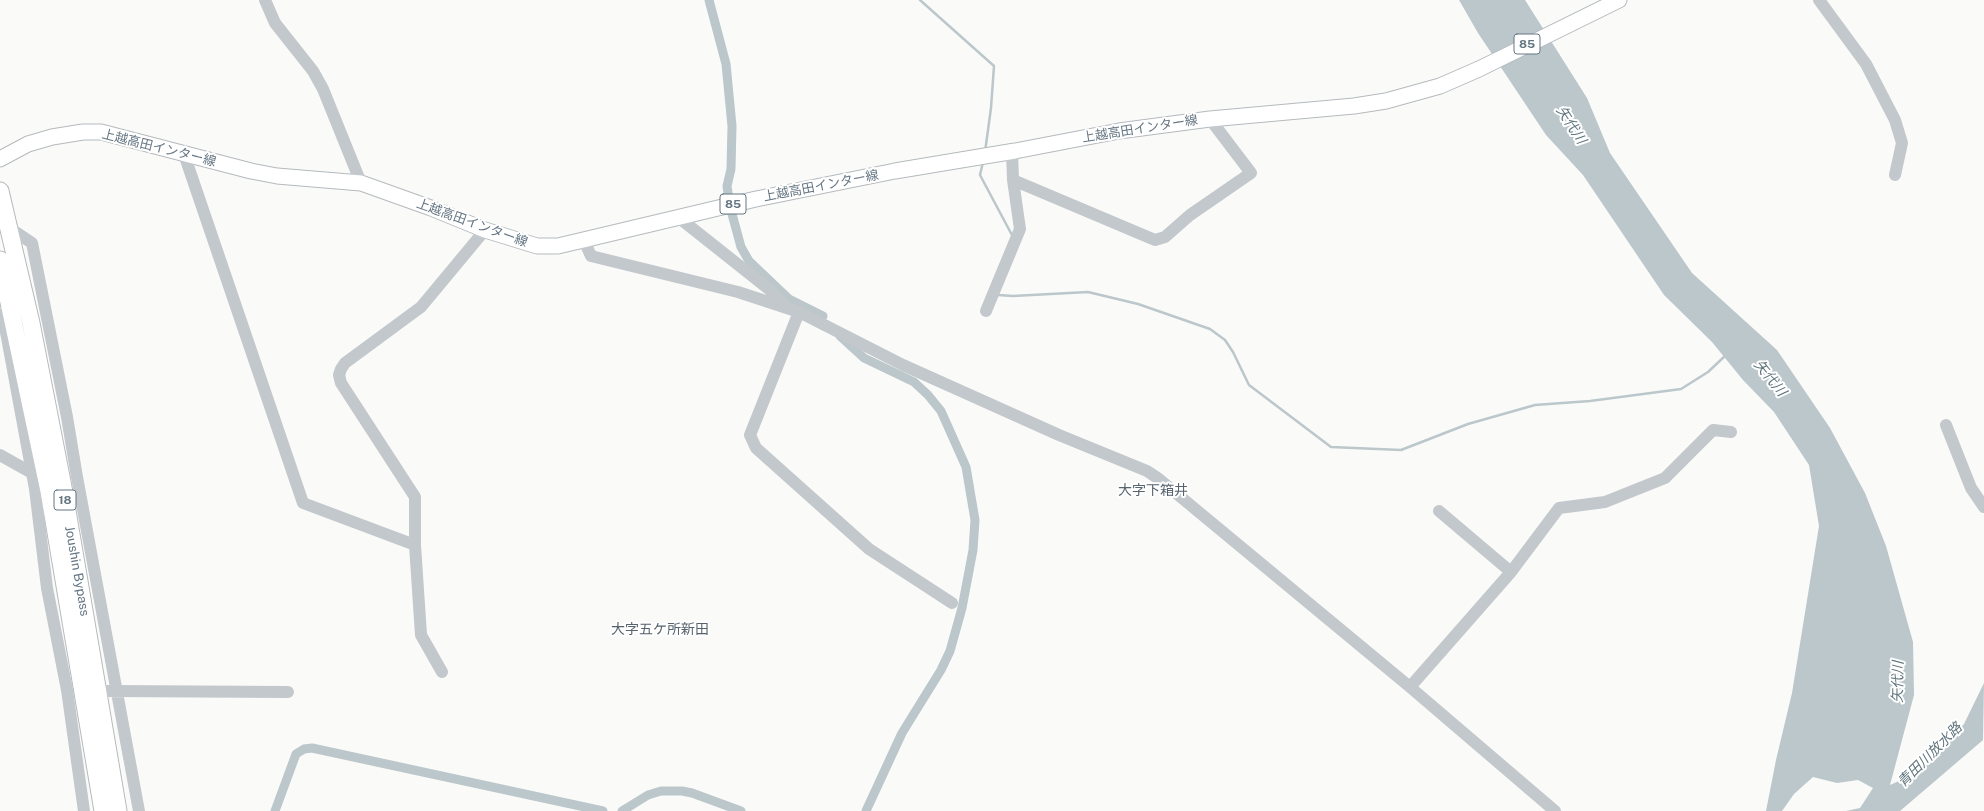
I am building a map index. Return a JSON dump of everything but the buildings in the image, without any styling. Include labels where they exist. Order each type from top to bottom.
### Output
[{"type":"highway","name":"Joushin Bypass","points":[[0,191],[31,323],[63,487],[118,811]]},
{"type":"highway","name":"Joushin Bypass","points":[[0,260],[49,491],[103,811]]},
{"type":"main road","name":"上越高田インター線","points":[[0,159],[41,140],[83,132],[110,134],[251,171],[277,176],[361,183],[431,208],[486,230],[537,246],[547,247],[587,240],[756,199],[895,171],[1012,152],[1119,131],[1210,119],[1354,106],[1386,101],[1440,86],[1479,69],[1619,0]]},
{"type":"street","points":[[265,0],[274,23],[313,71],[323,88],[361,183]]},
{"type":"street","points":[[1819,0],[1866,64],[1895,120],[1902,143],[1895,175]]},
{"type":"street","points":[[1013,180],[1155,240],[1165,237],[1190,215],[1251,173],[1210,119]]},
{"type":"street","points":[[986,311],[1020,229],[1013,180],[1012,152]]},
{"type":"street","points":[[184,154],[303,503],[415,545]]},
{"type":"street","points":[[678,217],[770,290],[786,308]]},
{"type":"street","points":[[8,227],[32,243],[67,417],[112,691],[138,811]]},
{"type":"street","points":[[442,672],[421,635],[415,545],[415,497],[341,383],[339,375],[341,369],[346,363],[421,307],[486,230]]},
{"type":"street","points":[[587,240],[587,248],[592,256],[738,292],[799,312],[904,365],[1059,435],[1147,471],[1159,479],[1410,687],[1555,811]]},
{"type":"street","points":[[10,305],[3,316],[32,473],[38,488],[47,588],[70,690],[84,811]]},
{"type":"street","points":[[799,312],[750,435],[756,448],[869,550],[952,603]]},
{"type":"street","points":[[1946,425],[1971,488],[1984,507]]},
{"type":"street","points":[[1410,687],[1511,572],[1559,508],[1605,502],[1665,478],[1713,430],[1731,432]]},
{"type":"street","points":[[0,456],[32,473]]},
{"type":"street","points":[[1439,511],[1511,572]]},
{"type":"street","points":[[112,691],[288,692]]},
{"type":"water","name":"矢代川","points":[[1459,0],[1525,0],[1587,98],[1610,153],[1692,273],[1777,350],[1830,428],[1865,493],[1886,546],[1913,642],[1914,695],[1890,785],[1914,774],[1964,724],[1984,683],[1983,740],[1900,811],[1846,811],[1860,808],[1873,788],[1858,780],[1837,783],[1813,777],[1794,794],[1782,811],[1766,811],[1776,760],[1792,693],[1819,526],[1809,465],[1774,412],[1743,380],[1712,342],[1664,295],[1583,175],[1546,135],[1478,33]]},
{"type":"waterway","points":[[709,0],[726,64],[732,126],[731,169],[727,186],[729,200]]},
{"type":"waterway","points":[[920,0],[994,66],[991,108],[985,152]]},
{"type":"waterway","points":[[983,162],[980,175],[1013,237]]},
{"type":"waterway","points":[[732,214],[741,247],[749,261],[789,299],[823,316]]},
{"type":"waterway","points":[[998,295],[1013,296],[1088,292],[1138,304],[1210,329],[1225,340],[1233,352],[1249,385],[1331,447],[1401,450],[1468,424],[1535,405],[1590,401],[1681,389],[1708,372],[1726,355]]},
{"type":"waterway","points":[[840,336],[864,358],[914,382],[928,395],[941,411],[966,467],[975,520],[973,550],[962,608],[950,651],[941,670],[902,733],[866,811]]},
{"type":"waterway","points":[[275,811],[296,754],[304,749],[312,748],[603,811]]},
{"type":"waterway","points":[[622,811],[648,795],[661,791],[682,791],[692,793],[741,811]]},
{"type":"district","name":"大字下箱井","points":[[1153,491]]},
{"type":"district","name":"大字五ケ所新田","points":[[660,630]]},
{"type":"water label","name":"青田川放水路","points":[[1930,755]]}]
